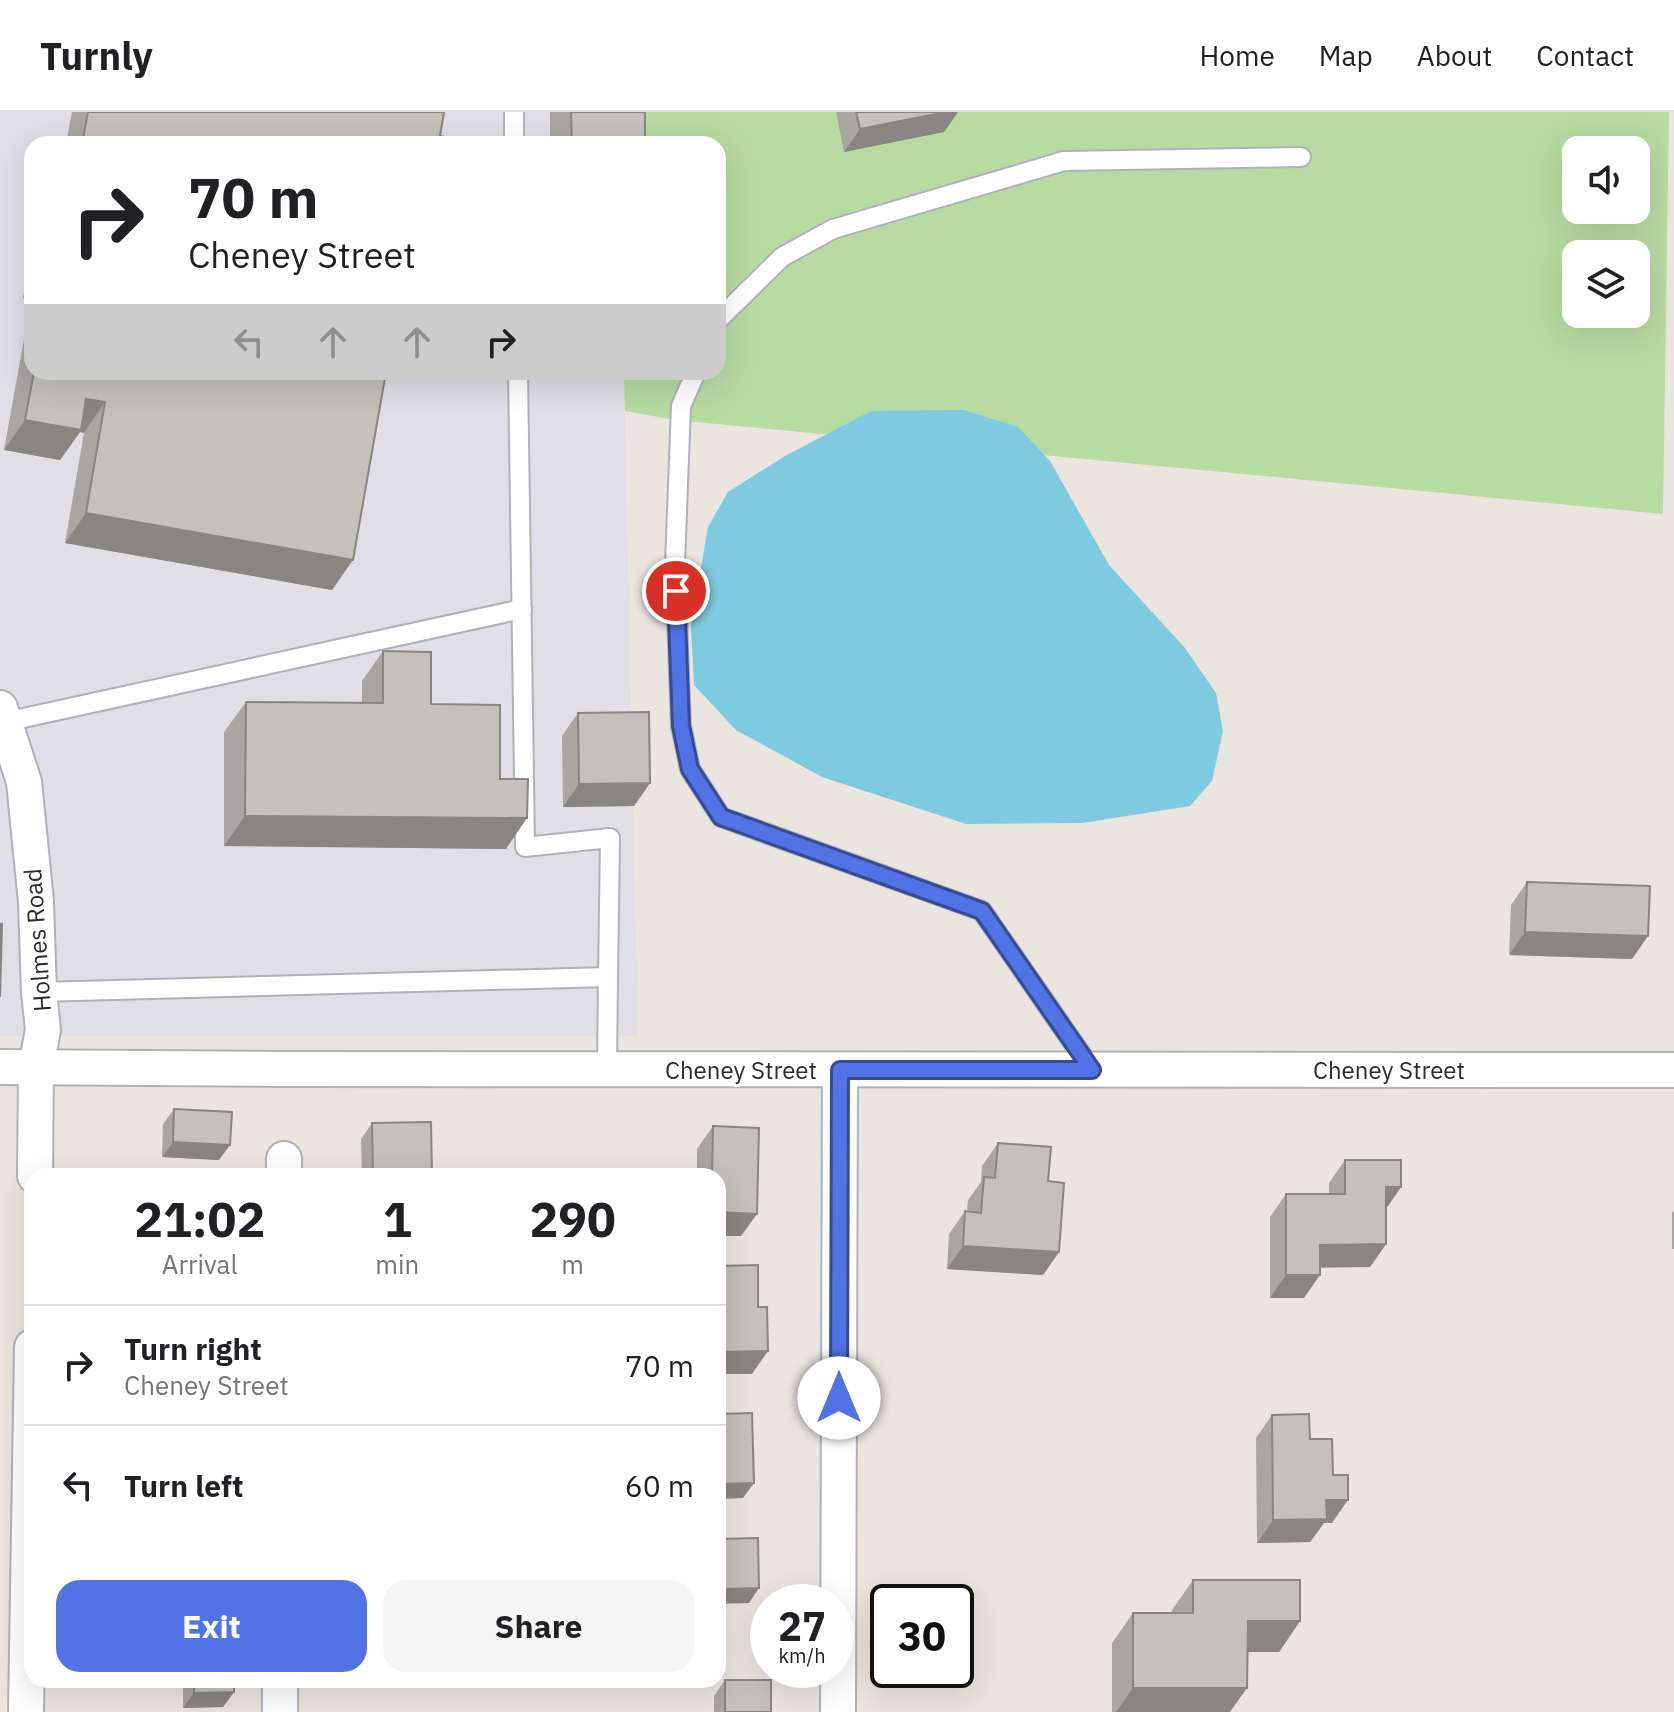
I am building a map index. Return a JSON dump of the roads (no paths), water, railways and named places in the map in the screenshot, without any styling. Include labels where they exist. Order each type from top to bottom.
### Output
[{"type":"street","name":"Holmes Road","points":[[2,715],[24,782],[36,902],[43,1030],[36,1067],[35,1168]]},
{"type":"street","name":"Cheney Street","points":[[0,1067],[1674,1070]]},
{"type":"street","points":[[838,1712],[840,1070]]},
{"type":"street","points":[[26,1688],[26,1712]]},
{"type":"street","points":[[280,1688],[280,1712]]},
{"type":"lane","points":[[514,112],[514,136]]},
{"type":"lane","points":[[726,312],[782,257],[833,229],[1064,161],[1301,157]]},
{"type":"lane","points":[[518,380],[525,847],[610,838],[607,1070]]},
{"type":"lane","points":[[692,380],[681,406],[675,564],[681,726],[690,769],[721,817],[982,911],[1092,1070]]},
{"type":"lane","points":[[2,715],[522,609]]},
{"type":"lane","points":[[39,992],[608,977]]},
{"type":"water","points":[[964,410],[1018,427],[1050,461],[1109,565],[1185,648],[1216,693],[1223,731],[1212,781],[1190,806],[1083,823],[966,824],[822,777],[736,730],[694,685],[691,627],[708,527],[728,492],[785,456],[871,411]]}]
